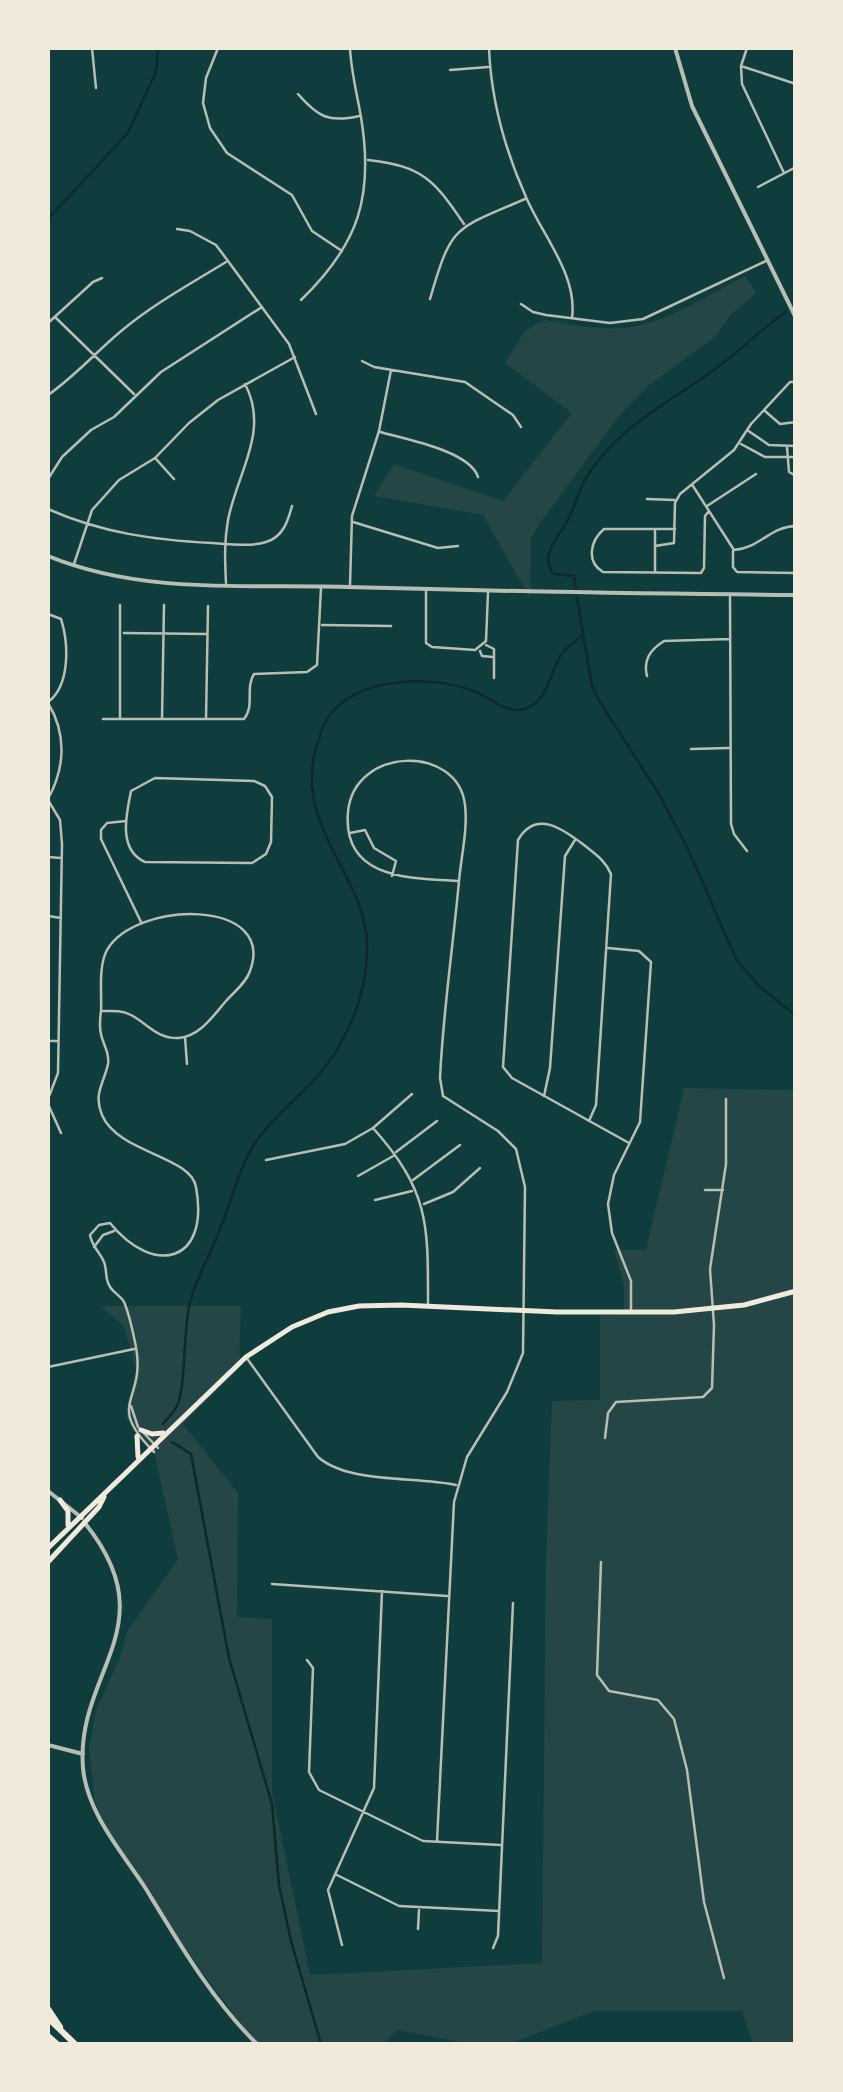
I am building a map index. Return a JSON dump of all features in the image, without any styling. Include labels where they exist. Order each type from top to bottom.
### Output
[{"type":"highway","points":[[48,2009],[62,2032]]},
{"type":"highway","points":[[48,2018],[76,2044]]},
{"type":"highway","points":[[48,2036],[56,2044]]},
{"type":"main road","points":[[48,1562],[108,1490],[246,1358],[292,1326],[328,1312],[370,1305],[525,1311],[712,1309],[796,1291]]},
{"type":"main road","points":[[137,1461],[139,1433],[166,1432]]},
{"type":"main road","points":[[48,1548],[68,1528],[99,1507],[108,1490]]},
{"type":"main road","points":[[60,1500],[68,1512],[68,1528]]},
{"type":"street","points":[[92,48],[96,88]]},
{"type":"street","points":[[218,48],[206,78],[204,104],[210,128],[227,153],[292,195],[312,231],[343,252]]},
{"type":"street","points":[[301,300],[331,271],[359,215],[366,160],[350,48]]},
{"type":"street","points":[[489,48],[501,128],[526,198],[569,281],[572,318]]},
{"type":"street","points":[[676,48],[692,106],[796,318]]},
{"type":"street","points":[[748,48],[741,66],[742,84],[784,173]]},
{"type":"street","points":[[741,66],[796,84]]},
{"type":"street","points":[[450,70],[490,67]]},
{"type":"street","points":[[298,94],[325,119],[360,115]]},
{"type":"street","points":[[366,160],[404,164],[438,187],[464,225]]},
{"type":"street","points":[[758,187],[796,167]]},
{"type":"street","points":[[430,300],[444,250],[464,225],[526,198]]},
{"type":"street","points":[[177,229],[190,231],[216,245],[295,357],[316,414]]},
{"type":"street","points":[[48,395],[156,305],[228,261]]},
{"type":"street","points":[[521,304],[533,312],[572,318],[643,320],[768,261]]},
{"type":"street","points":[[48,323],[102,278]]},
{"type":"street","points":[[48,479],[62,456],[91,430],[114,418],[161,372],[262,307]]},
{"type":"street","points":[[54,316],[136,395]]},
{"type":"street","points":[[74,565],[92,510],[119,480],[154,458],[189,423],[244,384],[295,357]]},
{"type":"street","points":[[362,361],[391,370],[465,382],[513,415],[520,427]]},
{"type":"street","points":[[350,587],[352,522],[391,370]]},
{"type":"street","points":[[654,546],[674,544],[676,500],[739,442],[789,383],[796,382]]},
{"type":"street","points":[[226,585],[224,544],[228,518],[256,420],[253,400],[244,384]]},
{"type":"street","points":[[764,410],[780,424],[796,422]]},
{"type":"street","points":[[747,430],[769,445],[796,446]]},
{"type":"street","points":[[378,431],[460,457],[475,468],[478,477]]},
{"type":"street","points":[[739,442],[765,457],[796,456]]},
{"type":"street","points":[[788,447],[788,472],[796,476]]},
{"type":"street","points":[[154,458],[174,479]]},
{"type":"street","points":[[675,529],[604,529],[595,538],[591,551],[596,567],[602,572],[702,572],[707,509],[756,474]]},
{"type":"street","points":[[692,484],[734,550],[732,567],[737,572],[796,573]]},
{"type":"street","points":[[647,499],[676,500]]},
{"type":"street","points":[[48,510],[86,526],[166,541],[224,544],[267,542],[286,526],[292,506]]},
{"type":"street","points":[[352,522],[438,548],[458,546]]},
{"type":"street","points":[[734,550],[748,549],[783,527],[796,526]]},
{"type":"street","points":[[654,529],[655,572]]},
{"type":"street","points":[[48,556],[137,581],[186,586],[796,595]]},
{"type":"street","points":[[103,719],[246,718],[250,680],[256,673],[313,670],[319,661],[321,586]]},
{"type":"street","points":[[426,590],[426,643],[432,647],[484,645],[488,592]]},
{"type":"street","points":[[730,596],[732,824],[746,851]]},
{"type":"street","points":[[162,719],[164,605]]},
{"type":"street","points":[[120,606],[120,719]]},
{"type":"street","points":[[206,720],[208,606]]},
{"type":"street","points":[[48,614],[60,619],[64,630],[64,676],[58,694],[48,702],[62,740],[60,769],[48,800],[60,820],[62,858],[57,1080],[48,1102],[61,1133]]},
{"type":"street","points":[[320,625],[391,626]]},
{"type":"street","points":[[120,633],[207,634]]},
{"type":"street","points":[[647,676],[648,655],[664,641],[730,639]]},
{"type":"street","points":[[484,645],[493,647],[494,678]]},
{"type":"street","points":[[480,648],[482,656],[494,656]]},
{"type":"street","points":[[690,749],[731,748]]},
{"type":"street","points":[[437,1842],[448,1596],[458,1486],[467,1457],[507,1392],[524,1348],[525,1187],[516,1149],[498,1131],[443,1096],[440,1078],[459,881],[466,806],[457,786],[438,768],[420,761],[395,760],[376,767],[350,799],[348,834],[363,857],[392,877],[459,881]]},
{"type":"street","points":[[155,778],[254,781],[265,786],[272,797],[272,842],[266,854],[252,862],[145,862],[128,849],[126,822],[131,791],[155,778]]},
{"type":"street","points":[[126,822],[106,823],[100,838],[141,924]]},
{"type":"street","points":[[588,1121],[596,1105],[611,874],[606,862],[554,824],[534,824],[518,840],[504,1067],[512,1078],[588,1121],[629,1143]]},
{"type":"street","points":[[348,834],[365,830],[374,848],[396,860],[392,877]]},
{"type":"street","points":[[544,1096],[550,1068],[565,856],[576,839]]},
{"type":"street","points":[[48,857],[62,858]]},
{"type":"street","points":[[101,1011],[126,1012],[159,1035],[185,1037],[204,1026],[245,980],[252,964],[250,944],[235,924],[208,914],[172,914],[121,935],[106,953],[101,1011],[100,1032],[108,1057],[98,1085],[98,1105],[104,1121],[128,1142],[185,1169],[196,1189],[194,1234],[173,1256],[152,1255],[110,1223],[98,1225],[90,1235],[106,1265],[109,1286],[124,1304],[138,1368],[131,1404],[139,1433],[154,1448]]},
{"type":"street","points":[[48,916],[61,918]]},
{"type":"street","points":[[606,948],[639,951],[651,962],[642,1112],[614,1175],[608,1204],[612,1233],[630,1280],[631,1311]]},
{"type":"street","points":[[185,1037],[187,1064]]},
{"type":"street","points":[[48,1040],[58,1041]]},
{"type":"street","points":[[266,1160],[345,1144],[374,1128],[412,1094]]},
{"type":"street","points":[[605,1438],[608,1414],[616,1402],[692,1399],[708,1394],[714,1380],[710,1268],[723,1190],[726,1099]]},
{"type":"street","points":[[358,1176],[437,1121]]},
{"type":"street","points":[[374,1128],[413,1180],[421,1205],[427,1243],[428,1306]]},
{"type":"street","points":[[413,1180],[460,1146]]},
{"type":"street","points":[[421,1205],[453,1192],[480,1168]]},
{"type":"street","points":[[375,1200],[416,1190]]},
{"type":"street","points":[[705,1190],[723,1190]]},
{"type":"street","points":[[94,1246],[103,1235],[115,1230]]},
{"type":"street","points":[[48,1367],[136,1349]]},
{"type":"street","points":[[246,1358],[318,1457],[329,1466],[359,1474],[434,1480],[458,1486]]},
{"type":"street","points":[[48,1491],[83,1520],[103,1550],[120,1602],[119,1628],[86,1725],[83,1754],[87,1787],[100,1819],[214,1994],[258,2044]]},
{"type":"street","points":[[601,1562],[598,1675],[609,1691],[658,1700],[674,1719],[687,1770],[704,1902],[724,1978]]},
{"type":"street","points":[[272,1584],[448,1596]]},
{"type":"street","points":[[342,1945],[328,1890],[374,1788],[382,1591]]},
{"type":"street","points":[[494,1948],[498,1936],[513,1603]]},
{"type":"street","points":[[308,1660],[313,1668],[310,1779],[319,1790],[407,1835],[437,1842],[502,1845]]},
{"type":"street","points":[[48,1746],[83,1754]]},
{"type":"street","points":[[334,1874],[390,1902],[419,1908],[498,1911]]},
{"type":"street","points":[[418,1929],[419,1908]]},
{"type":"shaded area","points":[[745,276],[756,293],[730,316],[715,337],[648,386],[622,412],[539,524],[531,539],[530,598],[483,515],[374,496],[394,464],[503,501],[572,413],[505,363],[525,331],[544,320],[602,328],[638,326],[685,308]]},
{"type":"shaded area","points":[[684,1088],[795,1090],[795,2044],[753,2044],[742,2011],[594,2011],[509,2044],[469,2044],[397,2030],[383,2044],[260,2044],[202,1972],[115,1845],[95,1802],[89,1747],[97,1707],[120,1658],[127,1632],[178,1559],[154,1451],[126,1418],[136,1370],[124,1326],[100,1306],[241,1306],[239,1368],[183,1424],[238,1493],[237,1617],[272,1619],[272,1792],[310,1975],[542,1963],[546,1560],[552,1401],[600,1400],[600,1315],[624,1314],[624,1286],[614,1250],[646,1250]]},
{"type":"waterway","points":[[48,219],[127,134],[156,72],[158,48]]},
{"type":"waterway","points":[[576,589],[574,576],[553,574],[549,552],[583,483],[599,460],[628,430],[714,370],[786,312]]},
{"type":"waterway","points":[[577,598],[592,686],[600,702],[660,796],[736,959],[759,986],[796,1016]]},
{"type":"waterway","points":[[163,1424],[180,1398],[192,1294],[248,1155],[269,1125],[335,1053],[352,1021],[363,987],[365,925],[324,831],[312,781],[315,752],[327,720],[346,699],[381,685],[401,682],[459,686],[505,707],[524,709],[539,700],[561,655],[583,635]]},
{"type":"waterway","points":[[172,1442],[191,1454],[229,1658],[272,1804],[279,1885],[291,1941],[321,2044]]}]
